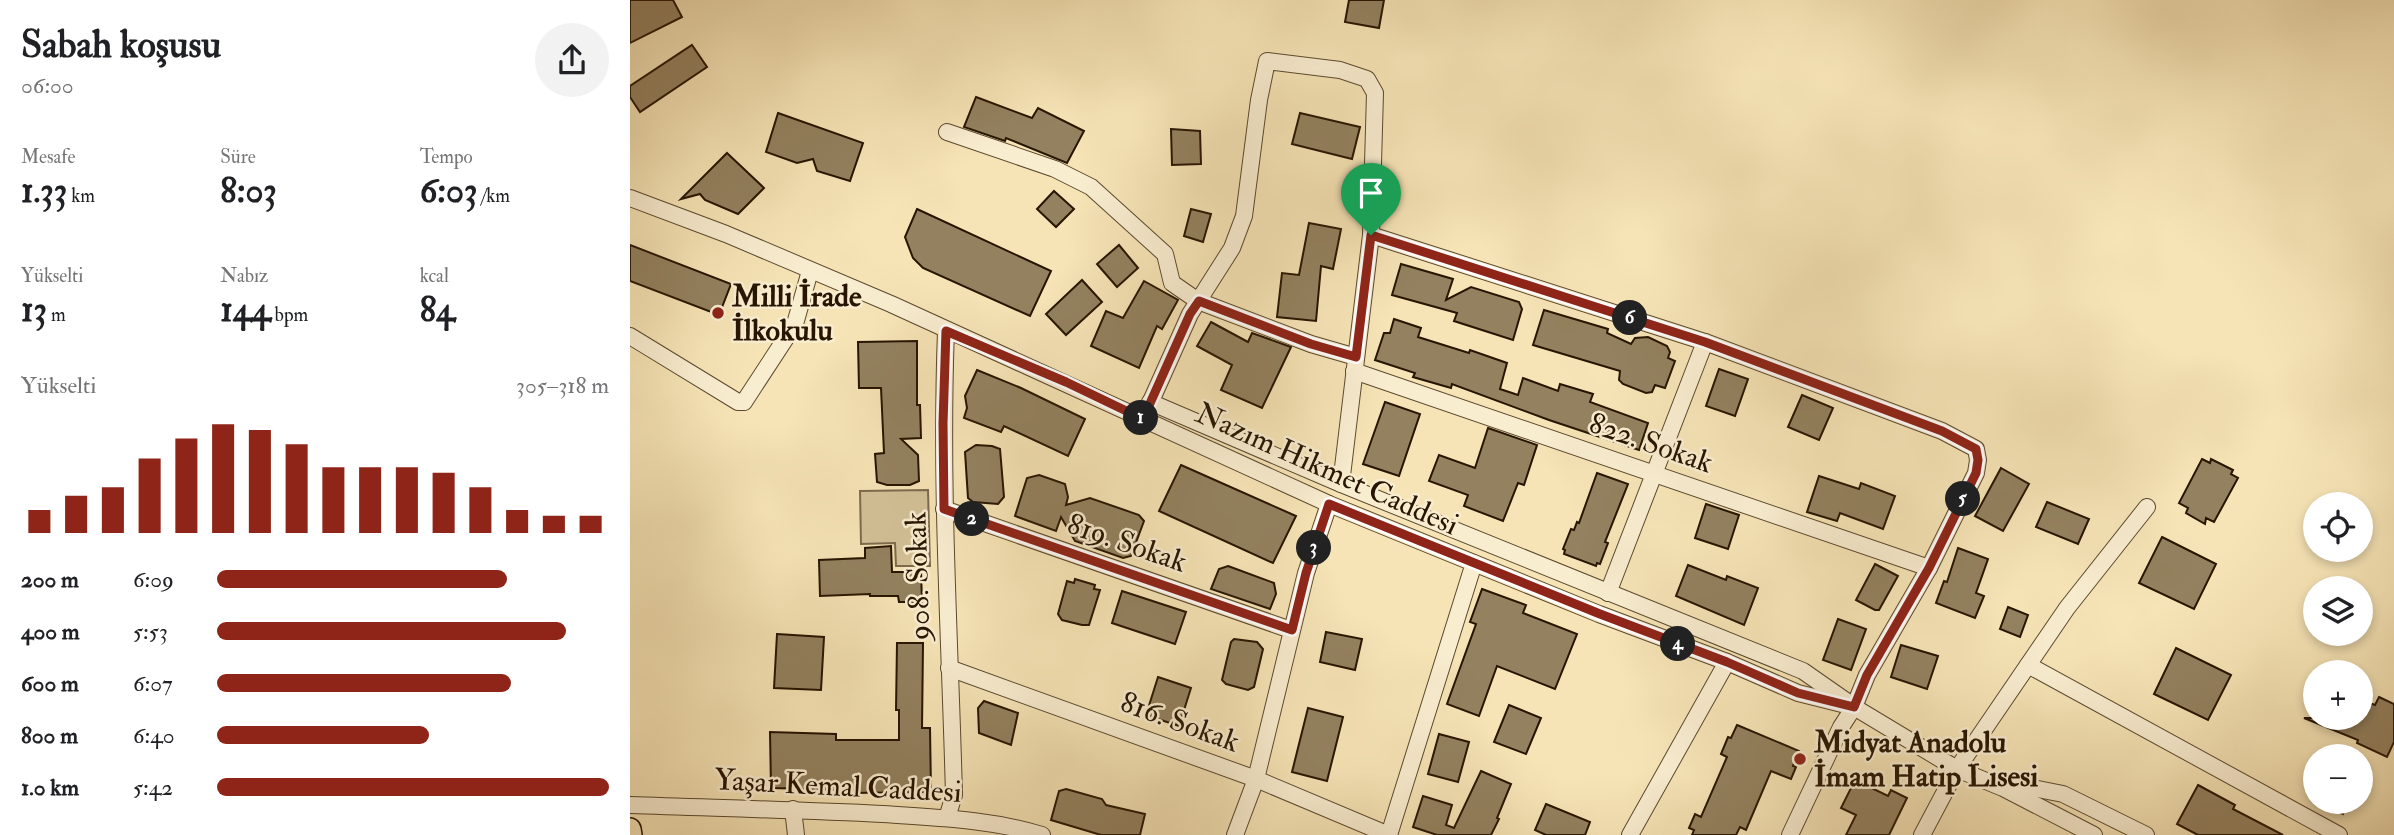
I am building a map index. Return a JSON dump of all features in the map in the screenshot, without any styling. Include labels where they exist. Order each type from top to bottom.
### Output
[{"type":"main road","points":[[630,829],[631,835]]},
{"type":"street","points":[[1143,419],[1190,314],[1232,248],[1244,216],[1259,100],[1267,61],[1340,70],[1367,79],[1375,93],[1371,235],[1341,484]]},
{"type":"street","name":"822. Sokak","points":[[947,132],[1055,169],[1091,187],[1165,254],[1172,283],[1199,301],[1355,364],[1653,473],[1929,568]]},
{"type":"street","name":"Nazım Hikmet Caddesi","points":[[630,198],[726,233],[891,304],[1329,504],[1600,614],[1727,662],[1798,693],[1854,707]]},
{"type":"street","points":[[1371,235],[1705,342],[1942,431],[1976,449],[1976,473],[1929,568],[1867,675],[1854,707],[1841,727],[1790,835]]},
{"type":"street","points":[[630,336],[738,402],[744,402],[795,324],[810,271]]},
{"type":"street","name":"908. Sokak","points":[[946,331],[944,509],[954,795],[947,818]]},
{"type":"street","points":[[1608,593],[1705,342]]},
{"type":"street","name":"Nazım Hikmet Caddesi","points":[[1150,402],[1341,484],[1803,671],[1854,707],[1957,769],[2003,788],[2094,835]]},
{"type":"street","points":[[1235,835],[1256,779],[1306,573],[1329,504]]},
{"type":"street","points":[[1922,835],[1957,769],[2067,608],[2147,507]]},
{"type":"street","name":"819. Sokak","points":[[944,509],[1292,630]]},
{"type":"street","points":[[1389,835],[1474,563]]},
{"type":"street","points":[[1630,835],[1727,662]]},
{"type":"street","points":[[2028,665],[2339,835]]},
{"type":"street","name":"816. Sokak","points":[[948,668],[1256,779],[1389,835]]},
{"type":"street","points":[[1974,776],[2063,794],[2146,835]]},
{"type":"street","name":"Yaşar Kemal Caddesi","points":[[630,805],[793,809],[970,819],[1016,827],[1042,835]]},
{"type":"street","points":[[793,809],[796,835]]},
{"type":"shaded area","points":[[928,490],[930,566],[896,566],[895,543],[861,544],[860,491]]},
{"type":"building","points":[[630,0],[673,0],[682,17],[630,43]]},
{"type":"building","points":[[1349,0],[1384,0],[1379,28],[1345,22]]},
{"type":"building","points":[[692,45],[707,67],[640,112],[630,97],[630,86]]},
{"type":"building","points":[[976,97],[1032,118],[1038,108],[1084,131],[1067,163],[1006,138],[1005,141],[964,127]]},
{"type":"building","points":[[778,113],[863,143],[850,181],[817,171],[813,159],[797,163],[766,152]]},
{"type":"building","points":[[1300,113],[1360,127],[1352,159],[1292,144]]},
{"type":"building","points":[[1171,129],[1200,131],[1201,164],[1172,165]]},
{"type":"building","points":[[727,153],[764,188],[738,214],[705,200],[700,194],[681,199]]},
{"type":"building","points":[[1054,191],[1074,209],[1056,227],[1037,209]]},
{"type":"building","points":[[917,209],[1051,271],[1030,316],[923,268],[913,258],[905,237]]},
{"type":"building","points":[[1191,209],[1211,214],[1203,242],[1184,236]]},
{"type":"building","points":[[1309,223],[1341,229],[1333,269],[1321,266],[1316,321],[1277,317],[1282,273],[1299,275]]},
{"type":"building","points":[[630,245],[731,284],[719,315],[630,281]]},
{"type":"building","points":[[1119,245],[1138,268],[1117,287],[1097,264]]},
{"type":"building","points":[[1401,264],[1453,279],[1446,300],[1471,287],[1519,302],[1522,309],[1513,340],[1454,321],[1457,313],[1392,295]]},
{"type":"building","points":[[1082,280],[1102,302],[1066,335],[1046,314]]},
{"type":"building","points":[[1144,281],[1178,300],[1162,329],[1157,326],[1139,368],[1091,346],[1106,311],[1123,318]]},
{"type":"building","points":[[1544,310],[1608,329],[1607,333],[1631,344],[1635,338],[1648,337],[1667,346],[1670,352],[1668,358],[1675,361],[1665,388],[1655,385],[1652,392],[1646,393],[1623,384],[1619,380],[1620,371],[1533,345]]},
{"type":"building","points":[[1394,319],[1421,328],[1418,337],[1469,353],[1470,350],[1507,363],[1500,389],[1518,395],[1523,378],[1558,391],[1560,384],[1593,394],[1590,402],[1648,423],[1639,450],[1452,384],[1451,388],[1413,377],[1415,373],[1375,360],[1384,333],[1390,333]]},
{"type":"building","points":[[1211,322],[1248,342],[1252,333],[1291,347],[1262,408],[1221,390],[1232,365],[1197,346]]},
{"type":"building","points":[[917,341],[917,405],[920,405],[921,438],[901,439],[918,455],[919,481],[910,485],[887,485],[877,482],[875,454],[884,453],[881,388],[859,388],[858,342]]},
{"type":"building","points":[[1719,369],[1748,379],[1735,416],[1706,406]]},
{"type":"building","points":[[977,370],[1085,419],[1068,456],[1004,426],[1001,432],[964,418],[967,408],[965,396]]},
{"type":"building","points":[[1802,395],[1833,408],[1819,440],[1788,427]]},
{"type":"building","points":[[1385,402],[1420,414],[1399,476],[1363,464]]},
{"type":"building","points":[[1488,428],[1537,445],[1524,485],[1518,483],[1503,521],[1464,506],[1468,495],[1429,481],[1439,455],[1475,468]]},
{"type":"building","points":[[976,445],[1000,449],[1004,497],[998,504],[973,502],[968,498],[965,452]]},
{"type":"building","points":[[2202,459],[2210,463],[2211,459],[2233,470],[2231,474],[2238,478],[2214,522],[2206,518],[2205,524],[2186,513],[2188,508],[2179,503]]},
{"type":"building","points":[[1181,465],[1296,516],[1273,563],[1159,511]]},
{"type":"building","points":[[2001,468],[2029,484],[2003,531],[1975,516]]},
{"type":"building","points":[[1597,473],[1628,484],[1605,542],[1608,543],[1600,564],[1597,563],[1596,566],[1564,554],[1563,549],[1571,529],[1574,530],[1577,522],[1579,523]]},
{"type":"building","points":[[1039,475],[1065,484],[1068,497],[1066,505],[1090,498],[1139,515],[1144,521],[1131,556],[1123,558],[1075,541],[1061,517],[1056,531],[1015,516],[1027,478]]},
{"type":"building","points":[[1819,476],[1859,489],[1861,483],[1895,496],[1883,529],[1840,513],[1837,521],[1807,512]]},
{"type":"building","points":[[2047,502],[2089,519],[2078,544],[2036,527]]},
{"type":"building","points":[[1706,504],[1739,515],[1728,549],[1695,538]]},
{"type":"building","points":[[2162,537],[2216,564],[2194,609],[2139,583]]},
{"type":"building","points":[[891,546],[892,572],[921,572],[922,602],[899,602],[898,596],[870,594],[820,596],[819,560],[865,558],[865,548]]},
{"type":"building","points":[[1958,548],[1988,559],[1976,593],[1984,596],[1975,618],[1936,603],[1944,581],[1947,582]]},
{"type":"building","points":[[1875,564],[1898,576],[1879,610],[1856,600]]},
{"type":"building","points":[[1688,565],[1726,580],[1727,576],[1758,588],[1744,625],[1676,596]]},
{"type":"building","points":[[1228,566],[1274,583],[1276,594],[1270,609],[1211,589],[1219,569]]},
{"type":"building","points":[[1075,579],[1095,585],[1094,589],[1100,590],[1089,625],[1062,620],[1058,614],[1067,581],[1074,583]]},
{"type":"building","points":[[1482,589],[1526,605],[1523,613],[1577,634],[1555,689],[1497,666],[1479,716],[1447,704],[1476,624],[1470,622]]},
{"type":"building","points":[[1122,591],[1186,612],[1175,644],[1112,623]]},
{"type":"building","points":[[2008,607],[2028,615],[2020,637],[2000,629]]},
{"type":"building","points":[[1838,619],[1866,629],[1851,670],[1823,660]]},
{"type":"building","points":[[1326,632],[1362,639],[1355,670],[1320,662]]},
{"type":"building","points":[[777,634],[824,637],[821,690],[774,688]]},
{"type":"building","points":[[1234,639],[1257,642],[1263,649],[1254,687],[1248,690],[1226,684],[1222,680]]},
{"type":"building","points":[[897,643],[923,643],[922,728],[930,728],[931,792],[848,793],[848,790],[771,788],[770,732],[836,734],[836,740],[899,740],[899,710],[896,710]]},
{"type":"building","points":[[1901,645],[1938,656],[1927,689],[1891,677]]},
{"type":"building","points":[[2176,648],[2231,675],[2208,720],[2154,694]]},
{"type":"building","points":[[1158,677],[1191,688],[1179,726],[1146,715]]},
{"type":"building","points":[[2379,697],[2394,704],[2394,742],[2387,757],[2373,750],[2373,744],[2359,744],[2358,740],[2333,730],[2373,730],[2373,704]]},
{"type":"building","points":[[984,701],[1018,713],[1011,745],[979,733],[978,708]]},
{"type":"building","points":[[1509,705],[1541,718],[1526,754],[1494,742]]},
{"type":"building","points":[[1308,708],[1343,717],[1327,781],[1292,772]]},
{"type":"building","points":[[1737,725],[1799,751],[1793,766],[1796,767],[1791,779],[1771,771],[1746,830],[1740,827],[1736,835],[1692,835],[1694,830],[1689,828],[1695,814],[1701,817],[1727,757],[1721,754]]},
{"type":"building","points":[[1439,734],[1469,742],[1458,782],[1428,774]]},
{"type":"building","points":[[1481,771],[1511,784],[1491,835],[1437,835],[1413,827],[1423,796],[1452,805],[1446,825],[1454,828]]},
{"type":"building","points":[[1855,780],[1888,796],[1891,790],[1907,798],[1889,835],[1846,835],[1856,815],[1841,808]]},
{"type":"building","points":[[2198,785],[2235,805],[2233,809],[2283,835],[2198,835],[2177,824]]},
{"type":"building","points":[[1066,789],[1102,799],[1106,805],[1145,814],[1140,835],[1101,835],[1051,820],[1059,791]]},
{"type":"building","points":[[1546,804],[1590,822],[1585,835],[1546,835],[1535,830]]},
{"type":"place","name":"Milli İrade İlkokulu","points":[[718,313]]},
{"type":"place","name":"Midyat Anadolu İmam Hatip Lisesi","points":[[1800,759]]},
{"type":"route","points":[[1371,235],[1705,342],[1942,431],[1976,449],[1976,473],[1929,568],[1867,675],[1854,707],[1798,693],[1727,662],[1600,614],[1329,504],[1306,573],[1292,630],[944,509],[946,331],[1066,382],[1143,419],[1190,314],[1199,301],[1311,344],[1356,357],[1371,235]]}]
